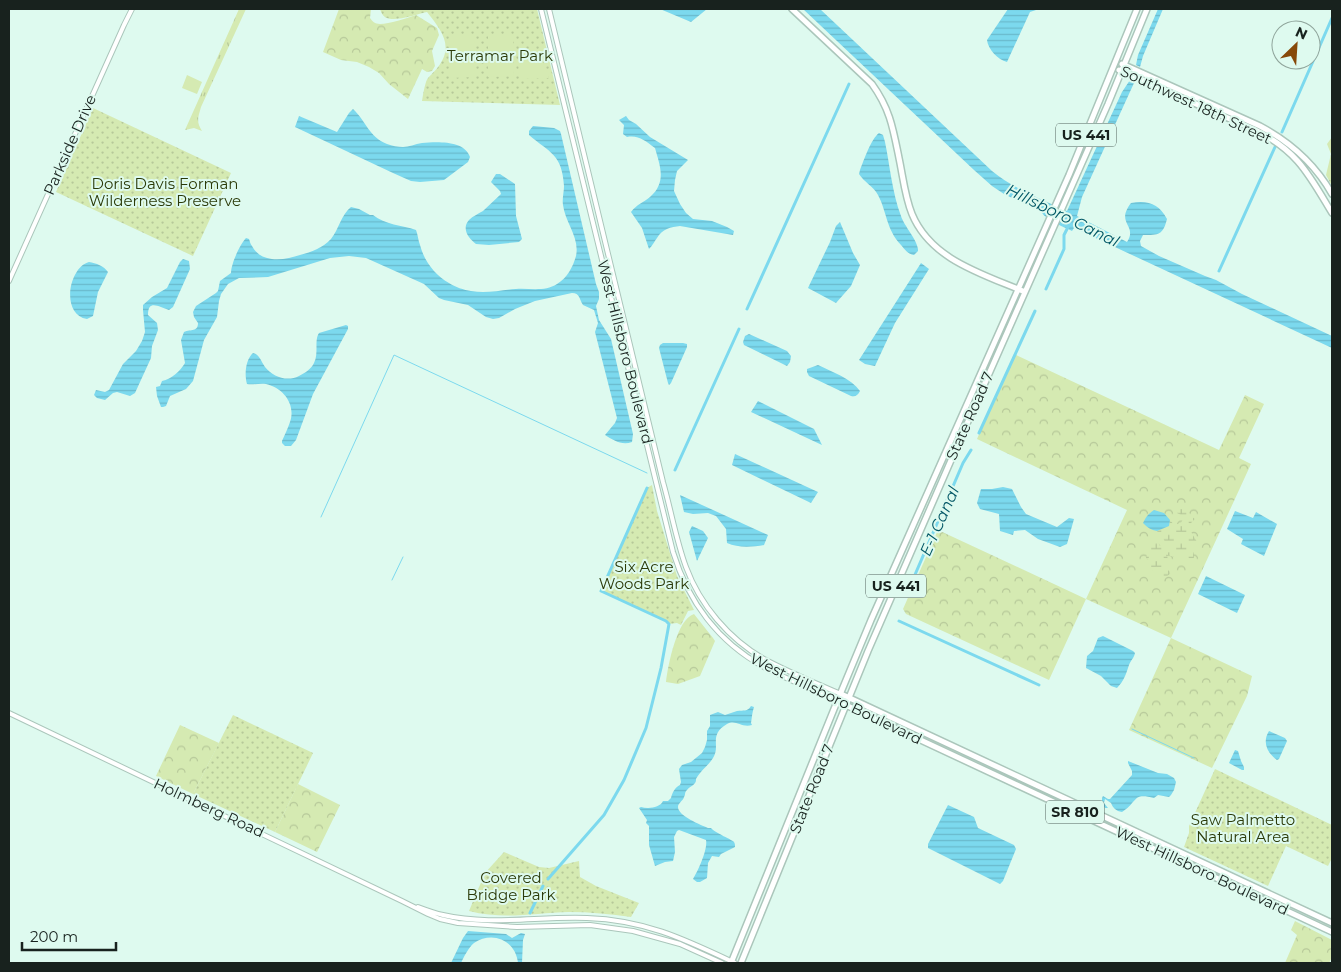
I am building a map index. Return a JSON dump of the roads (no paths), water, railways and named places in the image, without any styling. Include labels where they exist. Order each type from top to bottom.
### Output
[{"type":"main road","points":[[792,9],[872,84],[879,94],[890,117],[906,197],[921,232],[951,259],[1025,292]]},
{"type":"main road","name":"State Road 7","points":[[733,963],[837,701],[902,549],[1057,203],[1137,9]]},
{"type":"main road","name":"State Road 7","points":[[741,963],[903,570],[1064,206],[1147,9]]},
{"type":"main road","name":"Southwest 18th Street","points":[[1115,65],[1124,65],[1275,133],[1301,154],[1332,194]]},
{"type":"main road","name":"Southwest 18th Street","points":[[1115,65],[1122,71],[1255,130],[1276,142],[1303,166],[1332,213]]},
{"type":"main road","points":[[962,414],[960,428],[962,435]]},
{"type":"main road","points":[[954,453],[957,438],[955,431]]},
{"type":"main road","points":[[902,549],[904,557],[903,570]]},
{"type":"main road","name":"West Hillsboro Boulevard","points":[[841,694],[1332,923]]},
{"type":"main road","name":"West Hillsboro Boulevard","points":[[837,701],[1332,932]]},
{"type":"main road","points":[[951,754],[962,755],[968,753]]},
{"type":"main road","points":[[961,759],[965,757],[979,758]]},
{"type":"main road","points":[[1065,807],[1084,814],[1094,812]]},
{"type":"main road","points":[[794,810],[794,819],[797,827]]},
{"type":"main road","points":[[1093,821],[1095,818],[1108,818]]},
{"type":"main road","points":[[785,833],[788,836],[789,847]]},
{"type":"main road","points":[[1248,893],[1261,894],[1265,891]]},
{"type":"main road","points":[[1259,898],[1266,897],[1282,900]]},
{"type":"main road","points":[[1310,922],[1319,922],[1332,928]]},
{"type":"street","name":"Parkside Drive","points":[[9,281],[132,9]]},
{"type":"street","name":"West Hillsboro Boulevard","points":[[541,9],[673,552],[681,576],[703,614],[726,640],[749,658],[837,701]]},
{"type":"street","name":"West Hillsboro Boulevard","points":[[549,9],[682,558],[699,595],[712,614],[743,645],[764,659],[841,694]]},
{"type":"street","points":[[722,636],[730,633]]},
{"type":"street","points":[[726,640],[730,633]]},
{"type":"street","name":"Holmberg Road","points":[[9,713],[440,919],[458,924],[517,927],[590,925],[628,930],[680,944],[722,963]]},
{"type":"street","name":"Holmberg Road","points":[[408,904],[442,915],[467,919],[513,921],[576,918],[622,921],[667,932],[733,963]]},
{"type":"water","points":[[660,9],[707,9],[691,22]]},
{"type":"water","name":"Hillsboro Canal","points":[[803,9],[820,9],[992,171],[1019,188],[1067,211],[1122,92],[1130,80],[1134,83],[1082,197],[1077,216],[1127,242],[1130,232],[1125,216],[1131,203],[1143,202],[1152,204],[1167,219],[1160,233],[1143,235],[1140,241],[1141,246],[1332,336],[1332,348],[1074,228],[1072,231],[1051,221],[1041,212],[1004,194],[974,170]]},
{"type":"water","points":[[1008,9],[1039,9],[1030,12],[1007,62],[994,54],[987,40]]},
{"type":"water","points":[[1158,9],[1163,9],[1140,67],[1136,65],[1138,55]]},
{"type":"water","points":[[353,109],[372,133],[387,144],[408,147],[422,143],[449,143],[467,151],[470,157],[468,162],[444,180],[411,181],[295,127],[299,116],[337,132]]},
{"type":"water","points":[[626,116],[650,137],[688,160],[677,171],[674,191],[686,213],[693,219],[712,221],[727,227],[734,231],[733,235],[677,226],[661,232],[649,249],[642,228],[631,212],[650,197],[659,186],[660,167],[655,148],[642,139],[627,137],[623,134],[624,125],[619,120]]},
{"type":"water","points":[[533,126],[554,128],[560,131],[561,134],[599,292],[596,306],[599,320],[611,339],[633,434],[632,442],[621,443],[605,435],[617,418],[595,332],[598,323],[594,310],[583,305],[577,294],[572,293],[535,301],[493,319],[486,317],[468,305],[439,298],[424,284],[366,258],[349,256],[330,258],[268,277],[239,278],[228,284],[221,294],[217,317],[204,340],[193,381],[186,389],[170,396],[166,406],[161,407],[156,387],[160,386],[162,381],[175,374],[185,363],[181,340],[184,332],[195,329],[198,326],[193,312],[196,306],[218,291],[220,281],[231,273],[236,254],[246,238],[249,239],[256,252],[261,256],[274,259],[294,257],[313,251],[328,242],[351,207],[388,223],[416,230],[424,257],[431,267],[444,280],[468,291],[494,292],[516,289],[542,289],[561,282],[573,264],[577,249],[576,243],[564,211],[564,186],[561,167],[554,155],[529,135],[529,131]]},
{"type":"water","points":[[879,133],[883,135],[885,142],[893,188],[901,216],[918,247],[918,251],[914,255],[907,252],[896,239],[878,195],[859,174],[871,145]]},
{"type":"water","points":[[496,174],[500,174],[515,184],[516,216],[522,239],[519,242],[489,245],[476,244],[469,237],[466,230],[467,223],[501,194],[491,182]]},
{"type":"water","points":[[840,222],[860,265],[851,286],[836,303],[808,288],[836,226]]},
{"type":"water","points":[[183,259],[189,261],[190,269],[173,307],[169,310],[155,305],[148,310],[148,315],[157,323],[158,330],[152,346],[151,358],[135,393],[130,396],[117,392],[105,400],[97,398],[94,395],[96,390],[105,392],[109,390],[123,364],[136,351],[142,341],[145,332],[143,305],[167,288]]},
{"type":"water","points":[[89,262],[100,265],[108,272],[98,292],[93,316],[87,319],[73,309],[70,300],[70,290],[76,272]]},
{"type":"water","points":[[921,263],[929,269],[895,323],[875,366],[865,364],[859,360]]},
{"type":"water","points":[[346,325],[348,329],[313,394],[296,440],[291,446],[285,446],[282,441],[291,416],[290,404],[283,393],[272,386],[247,384],[246,371],[249,359],[253,353],[260,358],[265,367],[280,378],[294,378],[308,371],[314,363],[319,333]]},
{"type":"water","points":[[749,334],[787,351],[791,356],[787,366],[744,345],[745,336]]},
{"type":"water","points":[[663,343],[687,344],[669,385],[659,348]]},
{"type":"water","points":[[818,365],[852,382],[860,391],[858,394],[851,396],[809,376],[807,369]]},
{"type":"water","points":[[758,401],[814,429],[822,445],[751,412]]},
{"type":"water","points":[[735,454],[818,492],[811,503],[732,465]]},
{"type":"water","points":[[1003,487],[1012,489],[1026,514],[1057,527],[1069,518],[1074,519],[1067,544],[1060,547],[1038,539],[1025,530],[1014,531],[1013,535],[1000,531],[999,514],[980,509],[977,503],[981,489]]},
{"type":"water","points":[[680,495],[768,535],[764,545],[745,547],[727,543],[726,529],[716,516],[708,513],[693,514],[684,512]]},
{"type":"water","points":[[1154,510],[1164,513],[1170,520],[1169,526],[1157,531],[1143,523]]},
{"type":"water","points":[[1235,511],[1253,518],[1256,512],[1277,524],[1264,556],[1241,544],[1243,539],[1227,529]]},
{"type":"water","points":[[692,526],[703,531],[708,538],[697,561],[689,532]]},
{"type":"water","points":[[1206,576],[1245,595],[1237,613],[1198,594]]},
{"type":"water","points":[[1103,636],[1135,653],[1123,680],[1117,688],[1111,686],[1101,676],[1086,668],[1087,656],[1093,651],[1098,638]]},
{"type":"water","points":[[751,706],[754,707],[752,725],[730,723],[721,728],[716,736],[716,749],[713,758],[698,776],[696,782],[686,791],[678,807],[682,814],[690,820],[711,828],[733,841],[735,847],[719,857],[712,856],[708,863],[707,878],[697,882],[693,879],[704,854],[706,840],[679,830],[674,837],[675,852],[673,861],[655,866],[649,845],[649,826],[639,808],[657,807],[663,801],[668,801],[671,798],[674,790],[681,782],[679,769],[682,765],[691,762],[702,753],[705,747],[707,731],[710,726],[710,715],[718,712],[725,715],[747,710]]},
{"type":"water","points":[[1269,731],[1285,738],[1287,741],[1277,760],[1267,747],[1266,739]]},
{"type":"water","points":[[1235,750],[1238,751],[1244,770],[1229,763]]},
{"type":"water","points":[[1128,761],[1174,778],[1176,782],[1171,795],[1169,797],[1158,795],[1154,798],[1147,796],[1138,797],[1122,812],[1115,809],[1105,799],[1104,803],[1108,808],[1105,808],[1102,803],[1103,796],[1110,799],[1132,775]]},
{"type":"water","points":[[948,805],[974,817],[978,828],[1014,845],[1016,849],[1000,884],[928,848],[928,844]]},
{"type":"water","points":[[468,931],[506,934],[512,938],[521,933],[525,934],[522,963],[518,963],[513,949],[508,944],[496,938],[489,938],[481,939],[474,943],[461,963],[451,963]]},
{"type":"waterway","points":[[1282,132],[1332,18]]},
{"type":"waterway","points":[[747,309],[849,84]]},
{"type":"waterway","points":[[1219,271],[1275,147]]},
{"type":"waterway","name":"E-1 Canal","points":[[1046,289],[1064,249],[1064,235],[1069,225]]},
{"type":"waterway","name":"E-1 Canal","points":[[979,433],[1035,311]]},
{"type":"waterway","points":[[675,470],[739,329]]},
{"type":"waterway","points":[[321,517],[394,355],[647,473]]},
{"type":"waterway","name":"E-1 Canal","points":[[908,591],[963,463],[971,450]]},
{"type":"waterway","points":[[548,879],[604,815],[624,780],[646,728],[661,668],[669,624],[601,591],[647,488]]},
{"type":"waterway","points":[[392,580],[403,557]]},
{"type":"waterway","points":[[899,621],[1039,685]]},
{"type":"waterway","points":[[1132,729],[1194,758]]},
{"type":"waterway","points":[[530,913],[543,886]]},
{"type":"park label","name":"Terramar Park","points":[[500,56]]},
{"type":"park label","name":"Doris Davis Forman Wilderness Preserve","points":[[165,192]]},
{"type":"park label","name":"Six Acre Woods Park","points":[[644,576]]},
{"type":"park label","name":"Saw Palmetto Natural Area","points":[[1243,828]]},
{"type":"park label","name":"Covered Bridge Park","points":[[511,886]]}]
